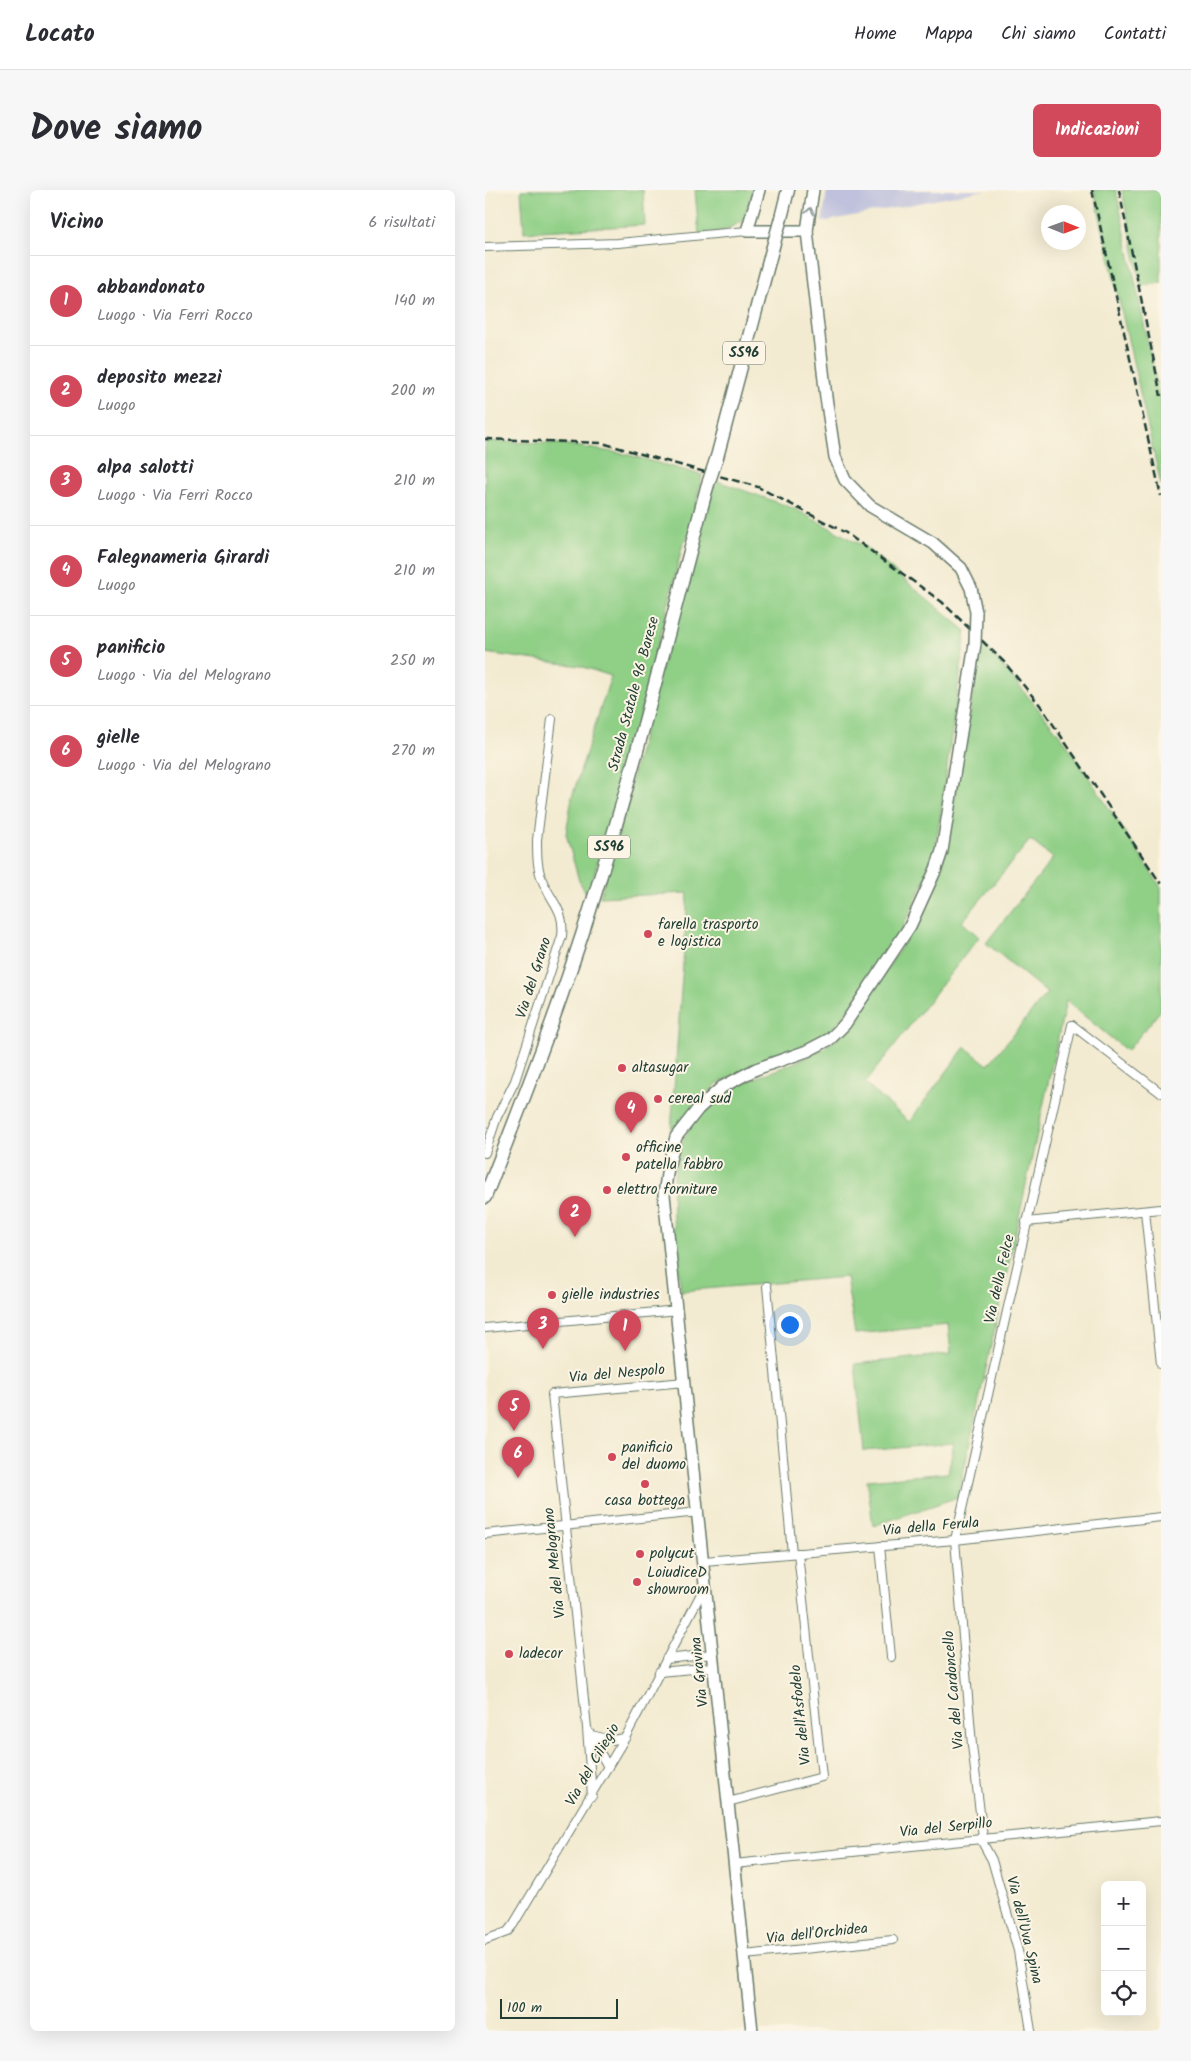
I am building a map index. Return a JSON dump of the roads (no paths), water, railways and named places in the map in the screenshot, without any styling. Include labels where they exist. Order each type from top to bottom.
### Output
[{"type":"main road","points":[[759,190],[747,231],[807,231]]},
{"type":"main road","name":"Strada Statale 96 Barese","points":[[485,1198],[523,1101],[587,918],[612,839],[788,190]]},
{"type":"main road","name":"Via Gravina","points":[[753,2031],[664,1195],[668,1166],[676,1138],[698,1109],[722,1087],[756,1069],[807,1051],[830,1039],[845,1024],[910,926],[936,869],[942,851],[975,644],[975,599],[961,568],[933,543],[870,506],[845,480],[835,456],[826,397],[807,231],[813,190]]},
{"type":"street","points":[[485,247],[618,243],[747,231]]},
{"type":"street","name":"Via del Grano","points":[[485,1153],[497,1116],[518,1072],[562,936],[562,918],[559,908],[543,882],[537,858],[537,840],[552,719]]},
{"type":"street","name":"Via della Felce","points":[[955,1540],[1072,1025],[1161,1093]]},
{"type":"street","points":[[1027,1222],[1161,1209]]},
{"type":"street","points":[[1145,1211],[1161,1364]]},
{"type":"street","name":"Via dell'Asfodelo","points":[[728,1802],[822,1777],[795,1553],[767,1286]]},
{"type":"street","points":[[485,1328],[677,1310]]},
{"type":"street","name":"Via del Nespolo","points":[[551,1394],[685,1382]]},
{"type":"street","name":"Via del Melograno","points":[[551,1394],[589,1731],[592,1796]]},
{"type":"street","points":[[485,1534],[699,1512]]},
{"type":"street","name":"Via della Ferula","points":[[704,1561],[955,1540],[1161,1517]]},
{"type":"street","name":"Via del Cardoncello","points":[[955,1540],[972,1745],[982,1838]]},
{"type":"street","points":[[880,1546],[891,1657]]},
{"type":"street","name":"Via del Ciliegio","points":[[485,1940],[511,1930],[625,1738],[706,1585]]},
{"type":"street","points":[[666,1659],[713,1654]]},
{"type":"street","points":[[659,1672],[714,1667]]},
{"type":"street","points":[[589,1731],[612,1740],[625,1738]]},
{"type":"street","points":[[589,1731],[608,1767]]},
{"type":"street","name":"Via del Serpillo","points":[[734,1864],[1161,1821]]},
{"type":"street","name":"Via dell'Uva Spina","points":[[982,1838],[995,1867],[1017,1951],[1031,2031]]},
{"type":"street","name":"Via dell'Orchidea","points":[[745,1955],[893,1940]]},
{"type":"railway","points":[[1092,190],[1161,496]]},
{"type":"railway","points":[[1119,190],[1161,396]]},
{"type":"railway","points":[[485,439],[602,443],[758,487],[846,533],[942,602],[1004,662],[1040,705],[1161,884]]},
{"type":"place","name":"farella trasporto e logistica","points":[[648,934]]},
{"type":"place","name":"altasugar","points":[[622,1068]]},
{"type":"place","name":"cereal sud","points":[[658,1099]]},
{"type":"place","name":"Falegnameria Girardi","points":[[631,1133]]},
{"type":"place","name":"officine patella fabbro","points":[[626,1157]]},
{"type":"place","name":"elettro forniture","points":[[607,1190]]},
{"type":"place","name":"deposito mezzi","points":[[575,1237]]},
{"type":"place","name":"gielle industries","points":[[552,1295]]},
{"type":"place","name":"alpa salotti","points":[[543,1349]]},
{"type":"place","name":"abbandonato","points":[[625,1351]]},
{"type":"place","name":"panificio","points":[[514,1431]]},
{"type":"place","name":"panificio del duomo","points":[[612,1457]]},
{"type":"place","name":"gielle","points":[[518,1478]]},
{"type":"place","name":"casa bottega","points":[[645,1484]]},
{"type":"place","name":"polycut","points":[[640,1554]]},
{"type":"place","name":"LoiudiceD showroom","points":[[637,1582]]},
{"type":"place","name":"ladecor","points":[[509,1654]]}]
